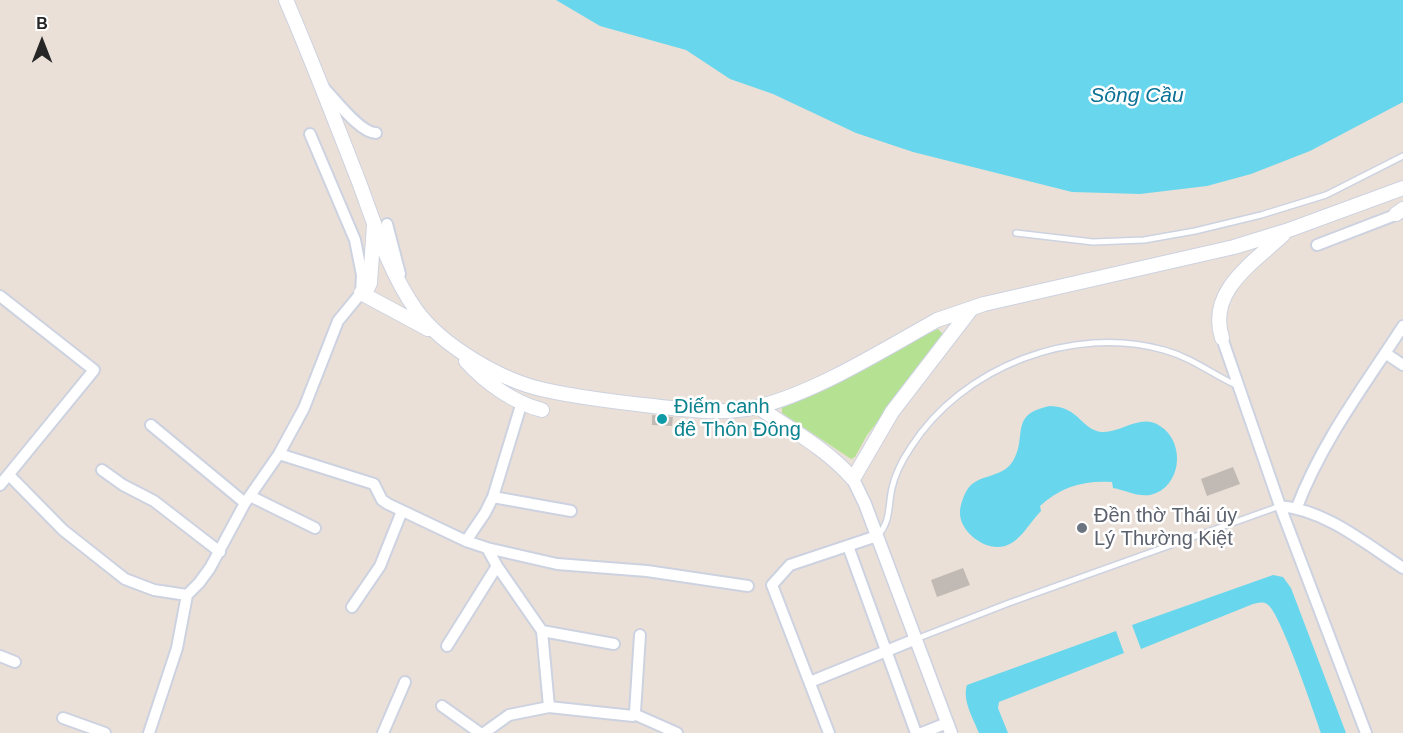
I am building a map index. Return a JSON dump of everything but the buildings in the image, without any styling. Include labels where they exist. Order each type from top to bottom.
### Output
[{"type":"main road","points":[[286,0],[381,223],[389,261],[406,296],[433,331]]},
{"type":"main road","points":[[381,223],[370,283],[361,293],[433,331],[481,364],[543,390],[610,401],[722,412],[758,406],[808,389],[937,320],[972,308],[1200,256],[1286,231],[1403,188]]},
{"type":"main road","points":[[1222,338],[1218,328],[1218,313],[1223,294],[1286,231]]},
{"type":"main road","points":[[758,406],[828,455],[853,479],[892,412],[972,308]]},
{"type":"main road","points":[[453,346],[488,381],[522,402],[542,410]]},
{"type":"street","points":[[322,87],[360,126],[370,133],[376,133]]},
{"type":"street","points":[[149,733],[177,648],[187,595],[200,583],[220,552],[248,499],[279,454],[304,408],[338,321],[361,293],[362,275],[356,240],[310,134]]},
{"type":"street","points":[[1317,245],[1400,212]]},
{"type":"street","points":[[0,296],[94,370],[3,480],[125,579],[154,590],[187,595]]},
{"type":"street","points":[[1298,507],[1332,431],[1403,326]]},
{"type":"street","points":[[1222,338],[1280,506],[1366,733]]},
{"type":"street","points":[[1385,353],[1403,365]]},
{"type":"street","points":[[466,540],[493,497],[522,402]]},
{"type":"street","points":[[152,425],[248,499],[315,528]]},
{"type":"street","points":[[279,454],[374,484],[382,500],[487,548],[557,564],[647,571],[748,586]]},
{"type":"street","points":[[102,470],[123,485],[154,501],[220,552]]},
{"type":"street","points":[[853,479],[865,504],[949,728],[922,733]]},
{"type":"street","points":[[493,497],[571,511]]},
{"type":"street","points":[[1280,506],[1298,507],[1338,526],[1403,568]]},
{"type":"street","points":[[352,607],[380,566],[402,511]]},
{"type":"street","points":[[829,733],[772,585],[790,565],[877,536]]},
{"type":"street","points":[[848,546],[916,733]]},
{"type":"street","points":[[487,548],[542,631],[549,707]]},
{"type":"street","points":[[447,646],[497,566]]},
{"type":"street","points":[[542,631],[614,644]]},
{"type":"street","points":[[634,714],[640,634]]},
{"type":"street","points":[[810,682],[916,639]]},
{"type":"street","points":[[0,656],[15,662]]},
{"type":"street","points":[[383,733],[405,682]]},
{"type":"street","points":[[442,706],[468,730],[482,733],[510,715],[549,707],[628,717],[634,714]]},
{"type":"street","points":[[634,714],[677,733]]},
{"type":"street","points":[[63,718],[105,733]]},
{"type":"lane","points":[[1016,233],[1061,240],[1102,242],[1144,240],[1195,231],[1261,215],[1326,195],[1403,156]]},
{"type":"lane","points":[[877,536],[886,527],[895,477],[910,447],[936,414],[966,388],[1033,355],[1068,345],[1137,344],[1191,359],[1240,387]]},
{"type":"lane","points":[[916,639],[1009,603],[1280,506]]},
{"type":"green space","points":[[938,329],[942,333],[942,340],[867,435],[855,457],[851,459],[782,413],[782,405]]},
{"type":"water","name":"Sông Cầu","points":[[556,0],[1403,0],[1403,102],[1310,151],[1251,174],[1207,186],[1140,194],[1072,192],[913,152],[856,133],[773,94],[730,79],[686,50],[600,26]]},
{"type":"water","points":[[1050,406],[1068,410],[1089,427],[1102,432],[1138,422],[1160,426],[1168,433],[1177,453],[1174,474],[1169,484],[1161,491],[1150,495],[1113,488],[1112,482],[1092,482],[1073,486],[1056,494],[1040,506],[1041,511],[1020,536],[1010,544],[997,547],[982,543],[964,526],[960,512],[962,500],[966,492],[977,481],[997,474],[1008,467],[1017,452],[1024,421],[1037,410]]},
{"type":"water","points":[[1273,575],[1283,577],[1291,588],[1346,733],[1321,733],[1280,624],[1273,611],[1265,603],[1253,604],[1141,649],[1132,625]]},
{"type":"water","points":[[1116,631],[1124,653],[999,702],[998,708],[1008,733],[979,733],[967,703],[967,685]]},
{"type":"place","name":"Điếm canh đê Thôn Đông","points":[[662,419]]},
{"type":"place","name":"Đền thờ Thái úy Lý Thường Kiệt","points":[[1082,528]]}]
